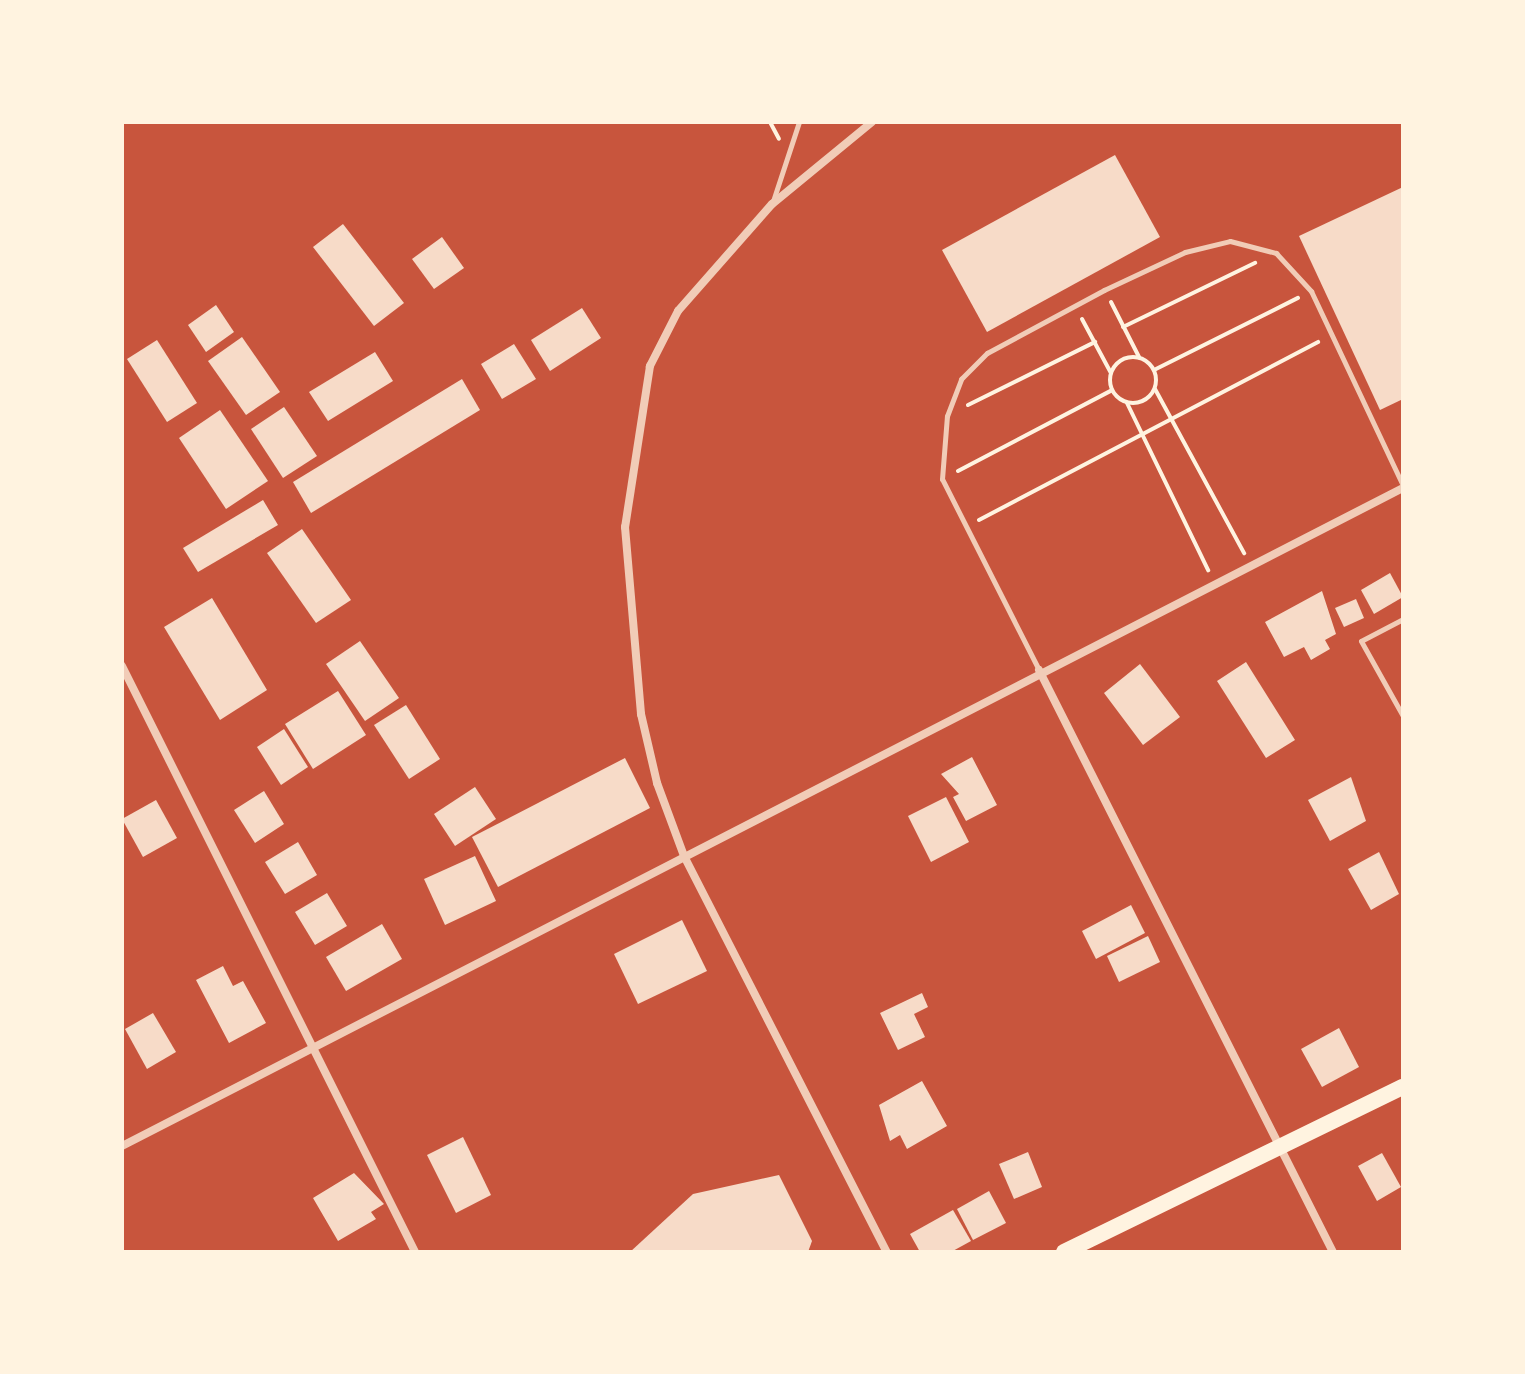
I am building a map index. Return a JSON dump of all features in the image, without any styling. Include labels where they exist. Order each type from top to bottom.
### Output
[{"type":"main road","points":[[1064,1252],[1278,1153],[1403,1087]]},
{"type":"street","points":[[872,122],[772,204],[678,311],[650,366],[634,437],[625,527],[641,714],[684,856],[887,1252]]},
{"type":"street","points":[[122,1146],[315,1052],[1039,670],[1403,487]]},
{"type":"street","points":[[122,666],[415,1252]]},
{"type":"street","points":[[1039,670],[1278,1153],[1333,1252]]},
{"type":"lane","points":[[772,204],[799,122]]},
{"type":"lane","points":[[1039,670],[942,479],[947,416],[961,379],[987,353],[1104,290],[1185,252],[1230,241],[1276,253],[1311,291],[1403,487]]},
{"type":"lane","points":[[1403,619],[1361,641],[1403,716]]},
{"type":"path","points":[[1123,327],[1276,253]]},
{"type":"path","points":[[1104,290],[1139,357],[1154,370],[1155,389],[1249,562]]},
{"type":"path","points":[[1154,370],[1311,291]]},
{"type":"path","points":[[1075,306],[1111,373],[1112,390],[1127,403],[1213,580]]},
{"type":"path","points":[[967,527],[1331,335]]},
{"type":"path","points":[[947,416],[1095,342]]},
{"type":"path","points":[[1111,373],[1119,361],[1139,357]]},
{"type":"path","points":[[1127,403],[1155,389]]},
{"type":"path","points":[[942,479],[1112,390]]},
{"type":"building","points":[[1115,155],[1160,237],[987,332],[942,250]]},
{"type":"building","points":[[1403,187],[1403,399],[1380,410],[1299,236]]},
{"type":"building","points":[[343,224],[404,303],[374,326],[313,247]]},
{"type":"building","points":[[442,237],[464,268],[434,289],[412,259]]},
{"type":"building","points":[[216,305],[234,332],[206,352],[188,325]]},
{"type":"building","points":[[582,308],[601,338],[550,371],[531,340]]},
{"type":"building","points":[[242,337],[280,392],[246,415],[208,361]]},
{"type":"building","points":[[157,340],[197,403],[167,422],[127,359]]},
{"type":"building","points":[[514,344],[536,379],[502,399],[481,364]]},
{"type":"building","points":[[375,352],[393,381],[328,421],[309,392]]},
{"type":"building","points":[[462,379],[480,410],[311,513],[293,482]]},
{"type":"building","points":[[284,407],[317,456],[283,478],[251,429]]},
{"type":"building","points":[[220,410],[268,481],[226,509],[179,438]]},
{"type":"building","points":[[263,500],[278,525],[198,572],[183,548]]},
{"type":"building","points":[[302,529],[351,600],[316,623],[267,553]]},
{"type":"building","points":[[1390,573],[1403,597],[1374,614],[1361,590]]},
{"type":"building","points":[[1322,591],[1336,634],[1325,640],[1330,649],[1311,660],[1304,647],[1284,657],[1265,622]]},
{"type":"building","points":[[212,598],[267,690],[220,720],[164,627]]},
{"type":"building","points":[[1356,599],[1364,618],[1344,627],[1335,608]]},
{"type":"building","points":[[360,641],[399,698],[365,721],[326,664]]},
{"type":"building","points":[[1246,662],[1295,740],[1266,758],[1217,681]]},
{"type":"building","points":[[1140,664],[1180,717],[1143,745],[1104,693]]},
{"type":"building","points":[[338,691],[366,735],[313,769],[285,724]]},
{"type":"building","points":[[406,705],[440,759],[409,779],[374,725]]},
{"type":"building","points":[[284,729],[308,767],[281,785],[257,747]]},
{"type":"building","points":[[972,757],[997,805],[966,821],[953,797],[959,794],[941,774]]},
{"type":"building","points":[[625,758],[650,808],[498,887],[472,837]]},
{"type":"building","points":[[1351,777],[1366,821],[1330,841],[1308,800]]},
{"type":"building","points":[[475,787],[496,819],[455,846],[434,814]]},
{"type":"building","points":[[264,791],[284,824],[255,843],[234,810]]},
{"type":"building","points":[[946,797],[969,842],[931,862],[908,816]]},
{"type":"building","points":[[156,800],[177,838],[143,857],[122,819]]},
{"type":"building","points":[[298,842],[317,875],[285,894],[265,862]]},
{"type":"building","points":[[1379,852],[1399,894],[1371,910],[1348,869]]},
{"type":"building","points":[[475,856],[496,901],[445,925],[424,879]]},
{"type":"building","points":[[327,893],[347,926],[315,945],[295,912]]},
{"type":"building","points":[[1131,905],[1145,933],[1096,959],[1082,931]]},
{"type":"building","points":[[682,920],[707,971],[638,1004],[614,954]]},
{"type":"building","points":[[382,924],[402,959],[346,991],[326,957]]},
{"type":"building","points":[[1148,936],[1160,962],[1119,982],[1107,956]]},
{"type":"building","points":[[223,966],[233,986],[243,981],[266,1023],[229,1043],[196,980]]},
{"type":"building","points":[[922,993],[928,1007],[914,1014],[925,1037],[898,1050],[880,1013]]},
{"type":"building","points":[[153,1013],[176,1052],[147,1069],[125,1029]]},
{"type":"building","points":[[1339,1028],[1359,1067],[1322,1087],[1301,1049]]},
{"type":"building","points":[[922,1081],[947,1126],[907,1149],[900,1135],[890,1141],[879,1105]]},
{"type":"building","points":[[463,1137],[491,1195],[456,1213],[427,1155]]},
{"type":"building","points":[[1028,1152],[1042,1187],[1014,1199],[999,1164]]},
{"type":"building","points":[[1382,1153],[1401,1187],[1377,1201],[1358,1166]]},
{"type":"building","points":[[354,1173],[384,1204],[371,1212],[376,1219],[338,1241],[313,1198]]},
{"type":"building","points":[[779,1175],[812,1241],[808,1252],[630,1252],[693,1194]]},
{"type":"building","points":[[989,1191],[1006,1223],[973,1240],[957,1209]]},
{"type":"building","points":[[953,1210],[971,1241],[951,1252],[920,1252],[910,1234]]}]
